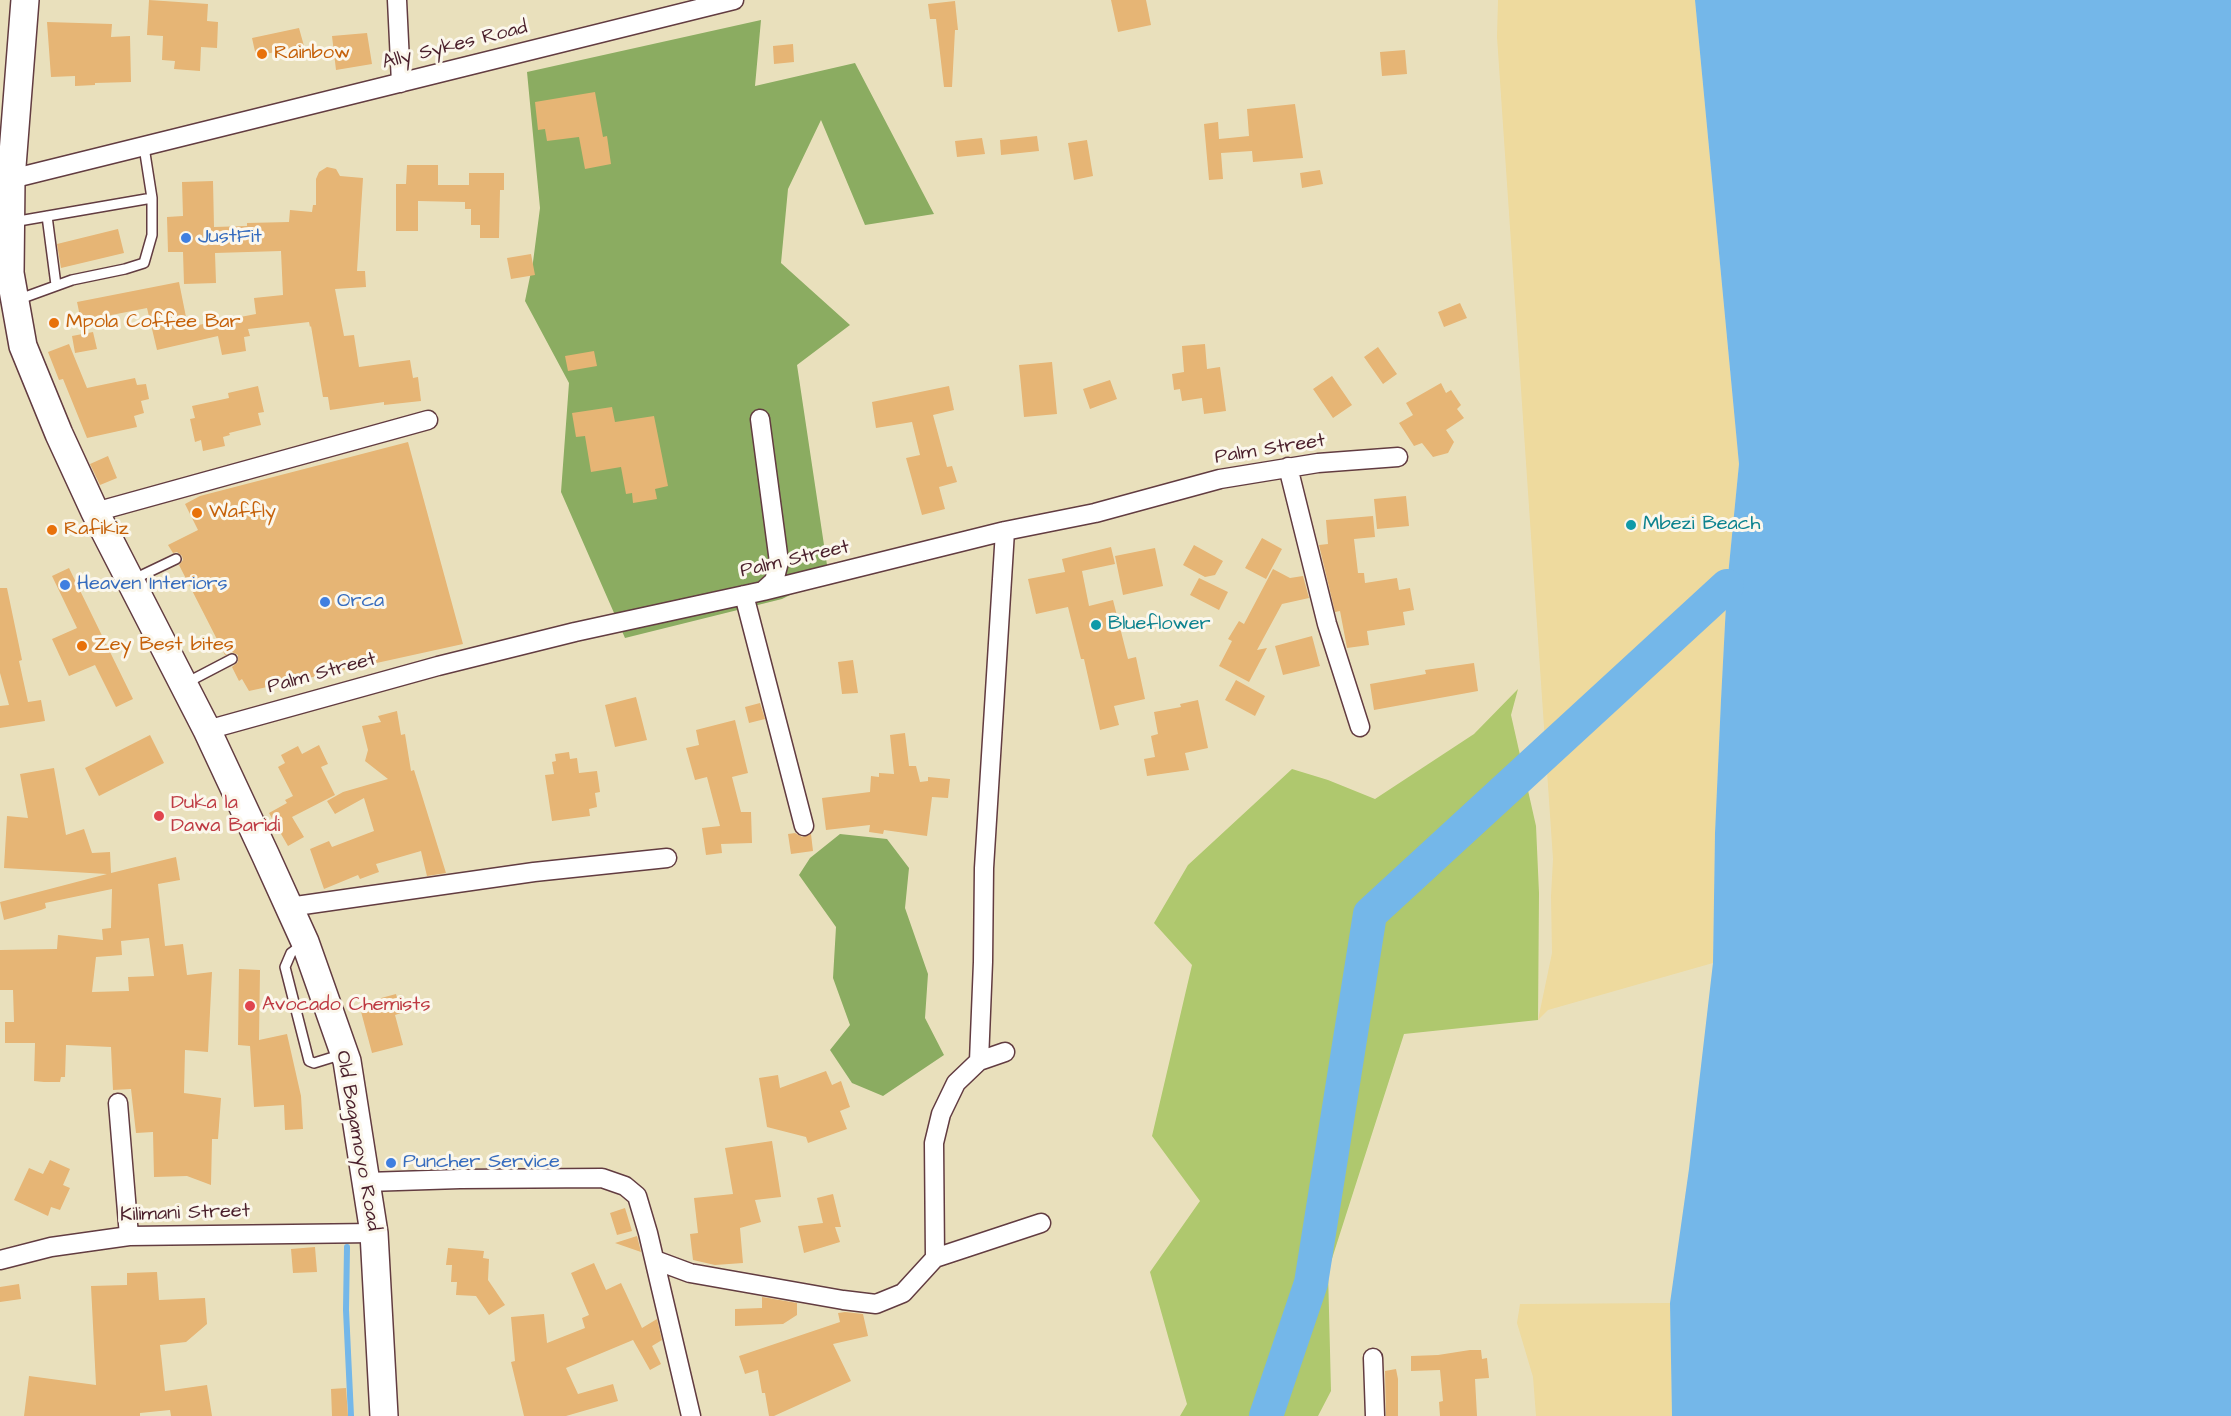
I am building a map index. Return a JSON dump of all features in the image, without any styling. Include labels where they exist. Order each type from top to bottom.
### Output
[{"type":"main road","name":"Old Bagamoyo Road","points":[[25,0],[12,119],[10,273],[23,346],[94,512],[207,730],[289,908],[304,942],[344,1053],[374,1233],[384,1416]]},
{"type":"street","points":[[397,0],[401,83]]},
{"type":"street","name":"Ally Sykes Road","points":[[11,178],[401,83],[666,9],[734,0]]},
{"type":"street","points":[[760,419],[779,562],[774,581],[763,591]]},
{"type":"street","points":[[94,512],[428,420]]},
{"type":"street","name":"Palm Street","points":[[207,730],[438,666],[575,632],[763,591],[1005,531],[1095,513],[1220,479],[1318,463],[1398,457]]},
{"type":"street","points":[[1288,467],[1327,624],[1360,728]]},
{"type":"street","points":[[979,1061],[984,868],[1005,531]]},
{"type":"street","points":[[744,595],[804,826]]},
{"type":"street","points":[[289,908],[534,872],[667,858]]},
{"type":"street","points":[[935,1258],[934,1143],[941,1114],[956,1083],[979,1061],[1005,1052]]},
{"type":"street","points":[[118,1103],[129,1236]]},
{"type":"street","points":[[367,1182],[602,1178],[625,1186],[637,1196],[655,1260],[691,1416]]},
{"type":"street","points":[[655,1260],[690,1273],[876,1304],[903,1293],[935,1258],[1041,1222]]},
{"type":"street","name":"Kilimani Street","points":[[0,1260],[51,1247],[129,1236],[374,1233]]},
{"type":"street","points":[[1373,1358],[1375,1416]]},
{"type":"lane","points":[[14,301],[72,280],[144,263],[152,235],[152,198],[144,147]]},
{"type":"lane","points":[[11,222],[152,198]]},
{"type":"lane","points":[[46,216],[56,285]]},
{"type":"lane","points":[[129,582],[176,559]]},
{"type":"lane","points":[[183,684],[232,659]]},
{"type":"lane","points":[[304,942],[291,953],[285,967],[309,1061],[314,1063],[344,1053]]},
{"type":"green space","points":[[761,20],[755,86],[855,63],[934,214],[865,225],[821,120],[788,189],[781,263],[850,325],[797,365],[827,565],[798,591],[782,599],[625,638],[561,492],[569,383],[525,301],[540,208],[527,72]]},
{"type":"green space","points":[[1518,689],[1511,715],[1536,826],[1539,893],[1538,1020],[1404,1034],[1328,1271],[1331,1391],[1318,1416],[1180,1416],[1187,1404],[1150,1272],[1200,1201],[1152,1136],[1192,965],[1154,923],[1188,865],[1292,769],[1328,780],[1375,799],[1474,734]]},
{"type":"green space","points":[[840,834],[887,839],[909,868],[905,908],[928,974],[925,1018],[944,1055],[883,1096],[852,1083],[830,1050],[850,1025],[833,978],[836,927],[799,875],[810,858]]},
{"type":"sand","name":"Mbezi Beach","points":[[1498,0],[1695,0],[1739,464],[1727,586],[1721,700],[1715,833],[1713,963],[1548,1010],[1538,1020],[1552,953],[1553,859],[1497,37]]},
{"type":"sand","points":[[1670,1303],[1672,1416],[1536,1416],[1533,1377],[1517,1323],[1520,1304]]},
{"type":"water","points":[[1695,0],[2231,0],[2231,1416],[1672,1416],[1670,1303],[1689,1169],[1713,963],[1715,833],[1721,700],[1727,586],[1739,464]]},
{"type":"building","points":[[149,0],[208,4],[207,21],[218,22],[217,48],[201,47],[200,71],[174,69],[175,61],[162,60],[163,36],[147,35]]},
{"type":"building","points":[[1111,0],[1146,0],[1151,25],[1118,32]]},
{"type":"building","points":[[955,1],[958,30],[955,30],[952,87],[944,87],[936,19],[930,19],[928,4]]},
{"type":"building","points":[[47,22],[112,24],[111,37],[130,36],[131,82],[75,86],[75,76],[51,77]]},
{"type":"building","points":[[299,28],[304,46],[256,56],[252,38]]},
{"type":"building","points":[[367,33],[372,64],[336,70],[332,36]]},
{"type":"building","points":[[793,44],[794,62],[774,64],[773,46]]},
{"type":"building","points":[[1405,50],[1407,74],[1382,76],[1380,52]]},
{"type":"building","points":[[595,92],[603,137],[607,136],[611,164],[585,169],[579,137],[547,141],[545,129],[538,130],[535,102]]},
{"type":"building","points":[[1295,104],[1303,158],[1253,162],[1252,151],[1221,153],[1223,179],[1209,180],[1204,124],[1218,122],[1219,139],[1249,136],[1247,109]]},
{"type":"building","points":[[1037,136],[1039,151],[1001,155],[1000,140]]},
{"type":"building","points":[[982,138],[985,154],[957,157],[955,141]]},
{"type":"building","points":[[1087,140],[1093,176],[1074,180],[1068,143]]},
{"type":"building","points":[[407,165],[438,165],[438,185],[469,185],[469,173],[504,173],[504,190],[500,190],[499,238],[480,238],[480,225],[471,225],[471,209],[465,209],[465,202],[418,201],[418,231],[396,231],[396,184],[406,184]]},
{"type":"building","points":[[327,167],[336,169],[340,176],[363,178],[357,271],[365,271],[366,287],[335,289],[344,336],[354,335],[359,367],[410,360],[413,378],[418,377],[421,401],[384,405],[384,402],[330,410],[328,397],[323,397],[309,322],[248,329],[250,336],[244,337],[246,351],[222,355],[218,336],[157,350],[147,308],[81,321],[77,302],[179,282],[186,317],[190,316],[193,326],[256,314],[254,298],[283,295],[281,251],[215,253],[216,283],[184,284],[183,252],[168,252],[167,217],[183,216],[182,182],[213,181],[214,227],[289,222],[290,210],[312,212],[313,205],[316,205],[316,179],[319,172]]},
{"type":"building","points":[[1320,170],[1323,184],[1302,188],[1300,173]]},
{"type":"building","points":[[118,229],[124,253],[61,268],[57,244]]},
{"type":"building","points":[[531,254],[535,275],[511,279],[507,258]]},
{"type":"building","points":[[1460,303],[1467,318],[1444,327],[1438,312]]},
{"type":"building","points":[[93,332],[97,349],[75,353],[72,336]]},
{"type":"building","points":[[69,344],[87,388],[135,378],[137,385],[146,384],[149,399],[141,401],[144,413],[134,416],[137,427],[87,438],[63,379],[59,380],[48,352]]},
{"type":"building","points":[[1205,344],[1207,369],[1220,367],[1226,411],[1204,414],[1202,398],[1182,401],[1180,389],[1174,390],[1172,374],[1184,372],[1182,346]]},
{"type":"building","points":[[1378,347],[1397,374],[1383,384],[1364,357]]},
{"type":"building","points":[[594,351],[597,366],[568,371],[565,356]]},
{"type":"building","points":[[1052,362],[1057,414],[1024,417],[1019,365]]},
{"type":"building","points":[[1332,376],[1352,405],[1333,418],[1313,389]]},
{"type":"building","points":[[1110,380],[1117,399],[1090,409],[1083,389]]},
{"type":"building","points":[[1441,383],[1446,393],[1451,390],[1461,405],[1457,409],[1464,418],[1446,430],[1454,442],[1448,453],[1433,457],[1422,443],[1414,446],[1399,423],[1413,415],[1406,403]]},
{"type":"building","points":[[258,386],[264,412],[258,413],[261,425],[229,433],[230,435],[223,437],[225,446],[203,451],[201,440],[195,442],[190,419],[195,418],[192,406],[229,398],[228,393]]},
{"type":"building","points":[[949,386],[954,410],[933,415],[947,467],[952,466],[957,482],[939,487],[945,509],[922,515],[906,458],[920,455],[912,422],[876,428],[872,402]]},
{"type":"building","points":[[612,407],[615,422],[654,416],[668,486],[655,489],[657,499],[633,503],[632,493],[626,494],[621,467],[591,472],[585,436],[576,437],[572,413]]},
{"type":"building","name":"Orca","points":[[408,442],[463,644],[249,691],[242,679],[239,681],[232,667],[238,662],[238,655],[232,652],[225,655],[179,565],[183,560],[182,556],[177,552],[173,553],[168,545],[198,530],[185,504],[200,496]]},
{"type":"building","points":[[108,456],[117,478],[100,485],[90,464]]},
{"type":"building","points":[[1406,496],[1409,526],[1377,529],[1374,499]]},
{"type":"building","points":[[1373,516],[1375,537],[1354,539],[1358,573],[1364,573],[1365,583],[1397,578],[1399,590],[1410,588],[1414,610],[1403,612],[1405,625],[1367,631],[1369,645],[1347,648],[1340,611],[1335,612],[1319,545],[1328,544],[1326,520]]},
{"type":"building","points":[[1262,538],[1282,549],[1266,579],[1245,568]]},
{"type":"building","points":[[1194,545],[1223,561],[1215,575],[1205,577],[1183,565]]},
{"type":"building","points":[[1111,547],[1115,564],[1082,571],[1089,606],[1113,600],[1128,659],[1136,657],[1145,699],[1114,706],[1119,725],[1100,730],[1084,659],[1081,659],[1068,607],[1036,614],[1028,579],[1065,572],[1062,559]]},
{"type":"building","points":[[1155,548],[1163,586],[1123,595],[1115,556]]},
{"type":"building","points":[[69,568],[133,699],[116,707],[95,665],[69,676],[52,639],[77,628],[52,576]]},
{"type":"building","points":[[1273,569],[1290,578],[1303,576],[1309,598],[1282,604],[1257,650],[1267,648],[1249,682],[1219,666],[1232,641],[1228,639],[1239,621],[1244,624]]},
{"type":"building","points":[[1199,578],[1228,592],[1219,610],[1190,595]]},
{"type":"building","points":[[0,588],[7,588],[28,702],[41,700],[45,721],[0,728],[0,706],[9,705],[0,673]]},
{"type":"building","points":[[1312,636],[1320,666],[1283,675],[1275,646]]},
{"type":"building","points":[[853,660],[858,693],[842,694],[838,662]]},
{"type":"building","points":[[1474,663],[1478,691],[1374,710],[1370,684],[1426,674],[1425,670]]},
{"type":"building","points":[[1236,680],[1265,696],[1255,716],[1225,700]]},
{"type":"building","points":[[636,697],[647,740],[615,747],[605,705]]},
{"type":"building","points":[[1198,700],[1208,748],[1185,753],[1189,770],[1147,776],[1144,759],[1155,757],[1151,736],[1158,734],[1154,712],[1181,707],[1180,704]]},
{"type":"building","points":[[760,703],[765,719],[749,723],[745,707]]},
{"type":"building","points":[[397,711],[401,735],[405,734],[411,771],[414,770],[446,873],[427,876],[421,851],[376,864],[379,872],[360,879],[358,875],[324,889],[310,849],[329,841],[332,847],[374,831],[364,798],[335,814],[327,801],[343,792],[388,779],[365,761],[368,750],[362,726],[381,722],[378,716]]},
{"type":"building","points":[[735,720],[748,773],[732,777],[741,812],[751,812],[752,843],[721,844],[722,853],[706,855],[702,828],[720,826],[707,777],[695,780],[686,748],[699,745],[696,730]]},
{"type":"building","points":[[905,733],[909,766],[916,766],[920,782],[928,781],[928,777],[950,779],[948,798],[932,797],[927,836],[884,830],[883,834],[869,832],[870,825],[826,830],[822,798],[870,792],[871,776],[879,777],[879,773],[894,774],[890,735]]},
{"type":"building","points":[[150,735],[164,763],[99,796],[85,768]]},
{"type":"building","points":[[319,745],[328,764],[321,767],[335,795],[292,817],[304,837],[288,846],[269,813],[287,803],[285,800],[293,796],[278,767],[285,763],[281,755],[298,746],[302,754]]},
{"type":"building","points":[[569,752],[570,759],[577,758],[579,773],[597,771],[600,792],[595,793],[597,807],[589,809],[590,816],[552,821],[545,775],[554,774],[552,762],[556,761],[555,754]]},
{"type":"building","points":[[54,768],[66,835],[84,829],[92,853],[110,852],[111,873],[176,857],[180,880],[158,884],[165,946],[183,944],[187,975],[212,972],[208,1052],[185,1050],[184,1093],[221,1098],[218,1139],[212,1139],[211,1185],[187,1176],[154,1177],[153,1132],[136,1133],[131,1089],[113,1090],[111,1047],[66,1045],[65,1077],[61,1077],[60,1082],[44,1082],[34,1081],[35,1043],[5,1043],[5,1022],[14,1022],[13,990],[0,990],[0,950],[57,949],[58,935],[103,940],[102,929],[111,928],[112,889],[45,903],[46,908],[4,920],[0,902],[107,874],[4,868],[7,816],[28,818],[20,774]],"holes":[[[149,938],[154,976],[128,977],[129,991],[92,992],[96,957],[122,955],[121,941]]]},
{"type":"building","points":[[795,833],[802,837],[811,834],[813,851],[791,854],[788,834]]},
{"type":"building","points":[[239,969],[260,970],[259,1040],[287,1034],[301,1096],[303,1129],[285,1130],[284,1105],[254,1107],[250,1046],[238,1045]]},
{"type":"building","points":[[396,994],[401,1013],[395,1015],[403,1045],[372,1053],[359,1004]]},
{"type":"building","points":[[826,1071],[832,1085],[841,1081],[850,1107],[840,1111],[847,1129],[808,1143],[806,1137],[767,1127],[759,1078],[778,1075],[780,1088]]},
{"type":"building","points":[[772,1141],[781,1197],[755,1200],[761,1222],[740,1228],[743,1263],[715,1265],[693,1260],[690,1234],[698,1233],[694,1198],[733,1194],[725,1148]]},
{"type":"building","points":[[50,1160],[70,1169],[63,1185],[70,1188],[60,1210],[51,1207],[48,1216],[14,1200],[29,1168],[43,1174]]},
{"type":"building","points":[[833,1194],[841,1227],[835,1227],[840,1242],[804,1253],[798,1226],[823,1223],[817,1198]]},
{"type":"building","points":[[625,1208],[632,1231],[617,1235],[610,1213]]},
{"type":"building","points":[[637,1236],[641,1252],[615,1243]]},
{"type":"building","points":[[315,1247],[317,1272],[293,1273],[291,1249]]},
{"type":"building","points":[[448,1248],[484,1251],[483,1258],[489,1259],[488,1280],[505,1305],[489,1315],[476,1296],[456,1295],[457,1282],[451,1282],[452,1265],[446,1265]]},
{"type":"building","points":[[594,1263],[606,1290],[621,1283],[642,1328],[657,1319],[662,1340],[652,1346],[661,1364],[650,1370],[633,1340],[566,1368],[578,1394],[613,1384],[618,1401],[566,1416],[524,1416],[511,1362],[515,1361],[511,1317],[544,1314],[547,1343],[585,1328],[582,1318],[589,1315],[571,1273]]},
{"type":"building","points":[[157,1272],[159,1300],[205,1298],[207,1324],[186,1342],[160,1345],[165,1391],[207,1385],[212,1416],[171,1416],[170,1410],[140,1413],[140,1416],[24,1416],[29,1376],[96,1385],[91,1286],[127,1285],[127,1273]]},
{"type":"building","points":[[19,1284],[21,1299],[0,1302],[0,1287]]},
{"type":"building","points":[[762,1297],[797,1303],[797,1315],[783,1324],[735,1326],[735,1309],[762,1308]]},
{"type":"building","points":[[838,1313],[863,1314],[868,1336],[833,1344],[851,1381],[774,1416],[769,1416],[758,1370],[745,1374],[739,1356],[840,1322]]},
{"type":"building","points":[[1481,1350],[1482,1359],[1487,1358],[1489,1378],[1475,1379],[1477,1416],[1440,1416],[1439,1402],[1443,1401],[1440,1370],[1411,1371],[1411,1356]]},
{"type":"building","points":[[1396,1369],[1398,1416],[1386,1416],[1385,1371]]},
{"type":"building","points":[[346,1388],[348,1416],[332,1416],[331,1389]]},
{"type":"waterway","points":[[1266,1416],[1311,1283],[1370,914],[1727,586]]},
{"type":"waterway","points":[[347,1247],[346,1310],[351,1416]]},
{"type":"place","name":"Rainbow","points":[[262,54]]},
{"type":"place","name":"JustFit","points":[[186,238]]},
{"type":"place","name":"Mpola Coffee Bar","points":[[54,323]]},
{"type":"place","name":"Waffly","points":[[197,513]]},
{"type":"place","name":"Mbezi Beach","points":[[1631,525]]},
{"type":"place","name":"Rafikiz","points":[[52,530]]},
{"type":"place","name":"Heaven Interiors","points":[[65,585]]},
{"type":"place","name":"Orca","points":[[325,602]]},
{"type":"place","name":"Blueflower","points":[[1096,625]]},
{"type":"place","name":"Zey Best bites","points":[[82,646]]},
{"type":"place","name":"Duka la Dawa Baridi","points":[[159,816]]},
{"type":"place","name":"Avocado Chemists","points":[[250,1006]]},
{"type":"place","name":"Puncher Service","points":[[391,1163]]}]
